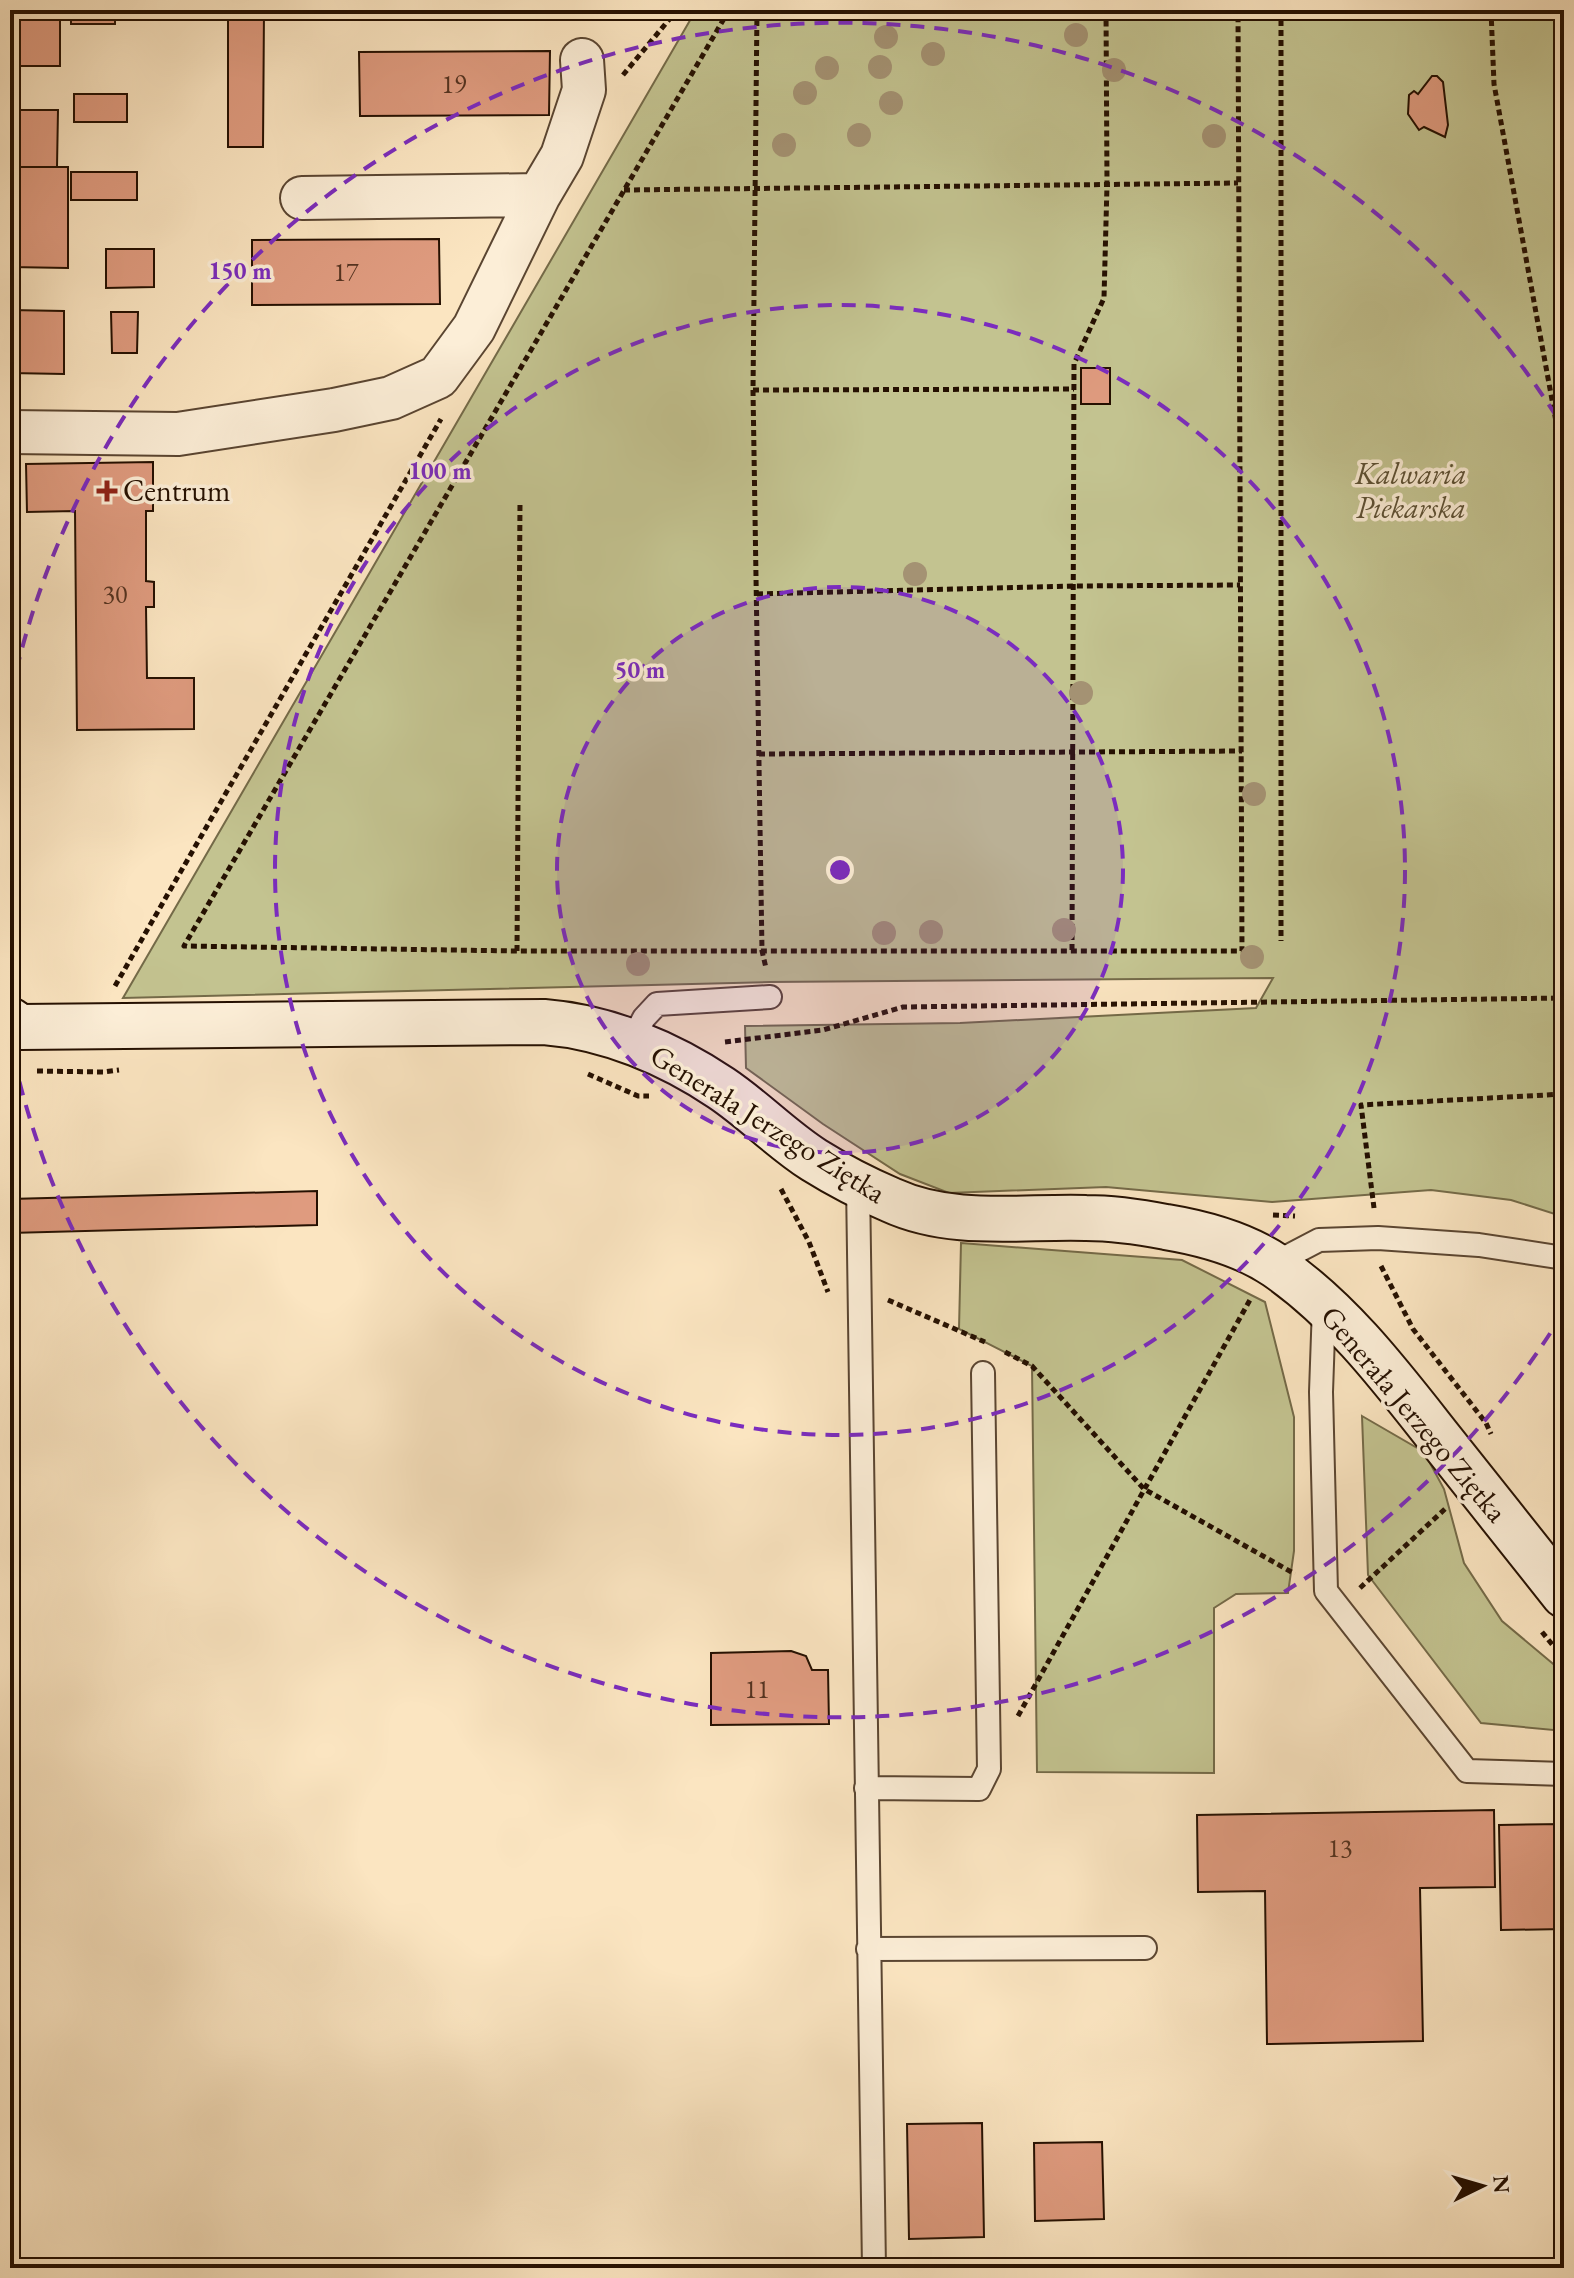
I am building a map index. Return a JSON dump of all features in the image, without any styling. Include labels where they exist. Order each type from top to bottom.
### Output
[{"type":"street","points":[[10,432],[178,434],[391,398],[438,377],[474,328],[539,195],[562,156],[584,90],[582,60]]},
{"type":"street","points":[[302,198],[539,195]]},
{"type":"street","name":"Generała Jerzego Ziętka","points":[[10,1020],[20,1027],[104,1028],[580,1024],[632,1041],[694,1071],[723,1089],[812,1159],[894,1202],[932,1213],[996,1220],[1088,1218],[1165,1227],[1222,1241],[1273,1264],[1324,1304],[1360,1342],[1412,1404],[1551,1610]]},
{"type":"lane","points":[[632,1041],[644,1018],[657,1004],[770,997]]},
{"type":"lane","points":[[858,1184],[874,2268]]},
{"type":"lane","points":[[1273,1264],[1319,1240],[1378,1238],[1479,1245],[1564,1258]]},
{"type":"lane","points":[[1324,1304],[1321,1392],[1326,1591],[1467,1771],[1564,1774]]},
{"type":"lane","points":[[866,1788],[979,1789],[989,1769],[983,1373]]},
{"type":"lane","points":[[868,1949],[1145,1948]]},
{"type":"path","points":[[618,82],[677,10]]},
{"type":"path","points":[[729,10],[184,946],[517,951],[1242,951],[1238,10]]},
{"type":"path","points":[[757,10],[753,390],[762,951],[770,982],[770,997]]},
{"type":"path","points":[[1072,950],[1074,364],[1104,298],[1106,10]]},
{"type":"path","points":[[1281,10],[1281,941]]},
{"type":"path","points":[[1491,10],[1494,84],[1557,427],[1564,444]]},
{"type":"path","points":[[624,190],[1238,183]]},
{"type":"path","points":[[753,390],[1074,389]]},
{"type":"path","points":[[33,1071],[103,1072],[104,1005],[445,412]]},
{"type":"path","points":[[517,951],[520,503]]},
{"type":"path","points":[[757,594],[1240,585]]},
{"type":"path","points":[[759,754],[1242,751]]},
{"type":"path","points":[[694,1071],[710,1051],[725,1042],[823,1030],[903,1007],[1564,998]]},
{"type":"path","points":[[1492,1435],[1413,1329],[1380,1265],[1361,1105],[1564,1094]]},
{"type":"path","points":[[1267,1214],[1296,1216]]},
{"type":"path","points":[[989,1769],[1244,1309],[1273,1264]]},
{"type":"path","points":[[1326,1591],[1361,1588],[1455,1500]]},
{"type":"path","points":[[1551,1610],[1564,1659]]},
{"type":"green space","name":"Kalwaria Piekarska","points":[[696,10],[1564,10],[1564,1217],[1511,1200],[1431,1190],[1272,1202],[1106,1187],[949,1193],[900,1174],[823,1124],[746,1068],[745,1026],[960,1023],[1256,1008],[1273,978],[770,982],[123,998]]},
{"type":"green space","points":[[961,1243],[1182,1260],[1265,1302],[1294,1417],[1294,1551],[1288,1593],[1236,1594],[1214,1608],[1214,1773],[1037,1772],[1032,1366],[959,1329]]},
{"type":"green space","points":[[1362,1416],[1424,1452],[1444,1489],[1464,1563],[1502,1621],[1564,1673],[1564,1731],[1481,1723],[1368,1575]]},
{"type":"building","points":[[10,10],[60,10],[60,66],[10,66]]},
{"type":"building","points":[[71,10],[115,10],[115,24],[71,24]]},
{"type":"building","points":[[228,10],[264,10],[263,147],[228,147]]},
{"type":"building","points":[[550,51],[549,115],[360,116],[359,52]]},
{"type":"building","points":[[1432,76],[1443,82],[1448,125],[1445,137],[1424,127],[1419,130],[1408,114],[1409,95],[1414,91],[1418,94]]},
{"type":"building","points":[[74,94],[127,94],[127,122],[74,122]]},
{"type":"building","points":[[10,110],[58,110],[57,167],[10,167]]},
{"type":"building","points":[[10,167],[68,167],[68,268],[10,267]]},
{"type":"building","points":[[71,172],[137,172],[137,200],[71,200]]},
{"type":"building","points":[[439,239],[440,304],[252,305],[252,240]]},
{"type":"building","points":[[106,249],[154,249],[154,287],[106,288]]},
{"type":"building","points":[[10,310],[64,311],[64,374],[10,373]]},
{"type":"building","points":[[111,312],[138,312],[137,353],[112,353]]},
{"type":"building","points":[[1081,368],[1110,368],[1110,404],[1081,404]]},
{"type":"building","points":[[153,462],[153,511],[146,511],[146,581],[154,582],[154,607],[146,607],[147,678],[194,678],[194,729],[77,730],[75,511],[27,512],[26,464]]},
{"type":"building","points":[[317,1191],[317,1225],[10,1233],[10,1199]]},
{"type":"building","points":[[791,1651],[806,1656],[812,1670],[828,1670],[829,1724],[711,1725],[711,1653]]},
{"type":"building","points":[[1494,1810],[1495,1887],[1420,1888],[1423,2041],[1267,2044],[1265,1891],[1198,1892],[1197,1815]]},
{"type":"building","points":[[1564,1824],[1564,1929],[1501,1930],[1499,1825]]},
{"type":"building","points":[[982,2123],[984,2237],[909,2239],[907,2124]]},
{"type":"building","points":[[1102,2142],[1104,2219],[1035,2221],[1034,2143]]},
{"type":"place","name":"Centrum","points":[[107,491]]}]
